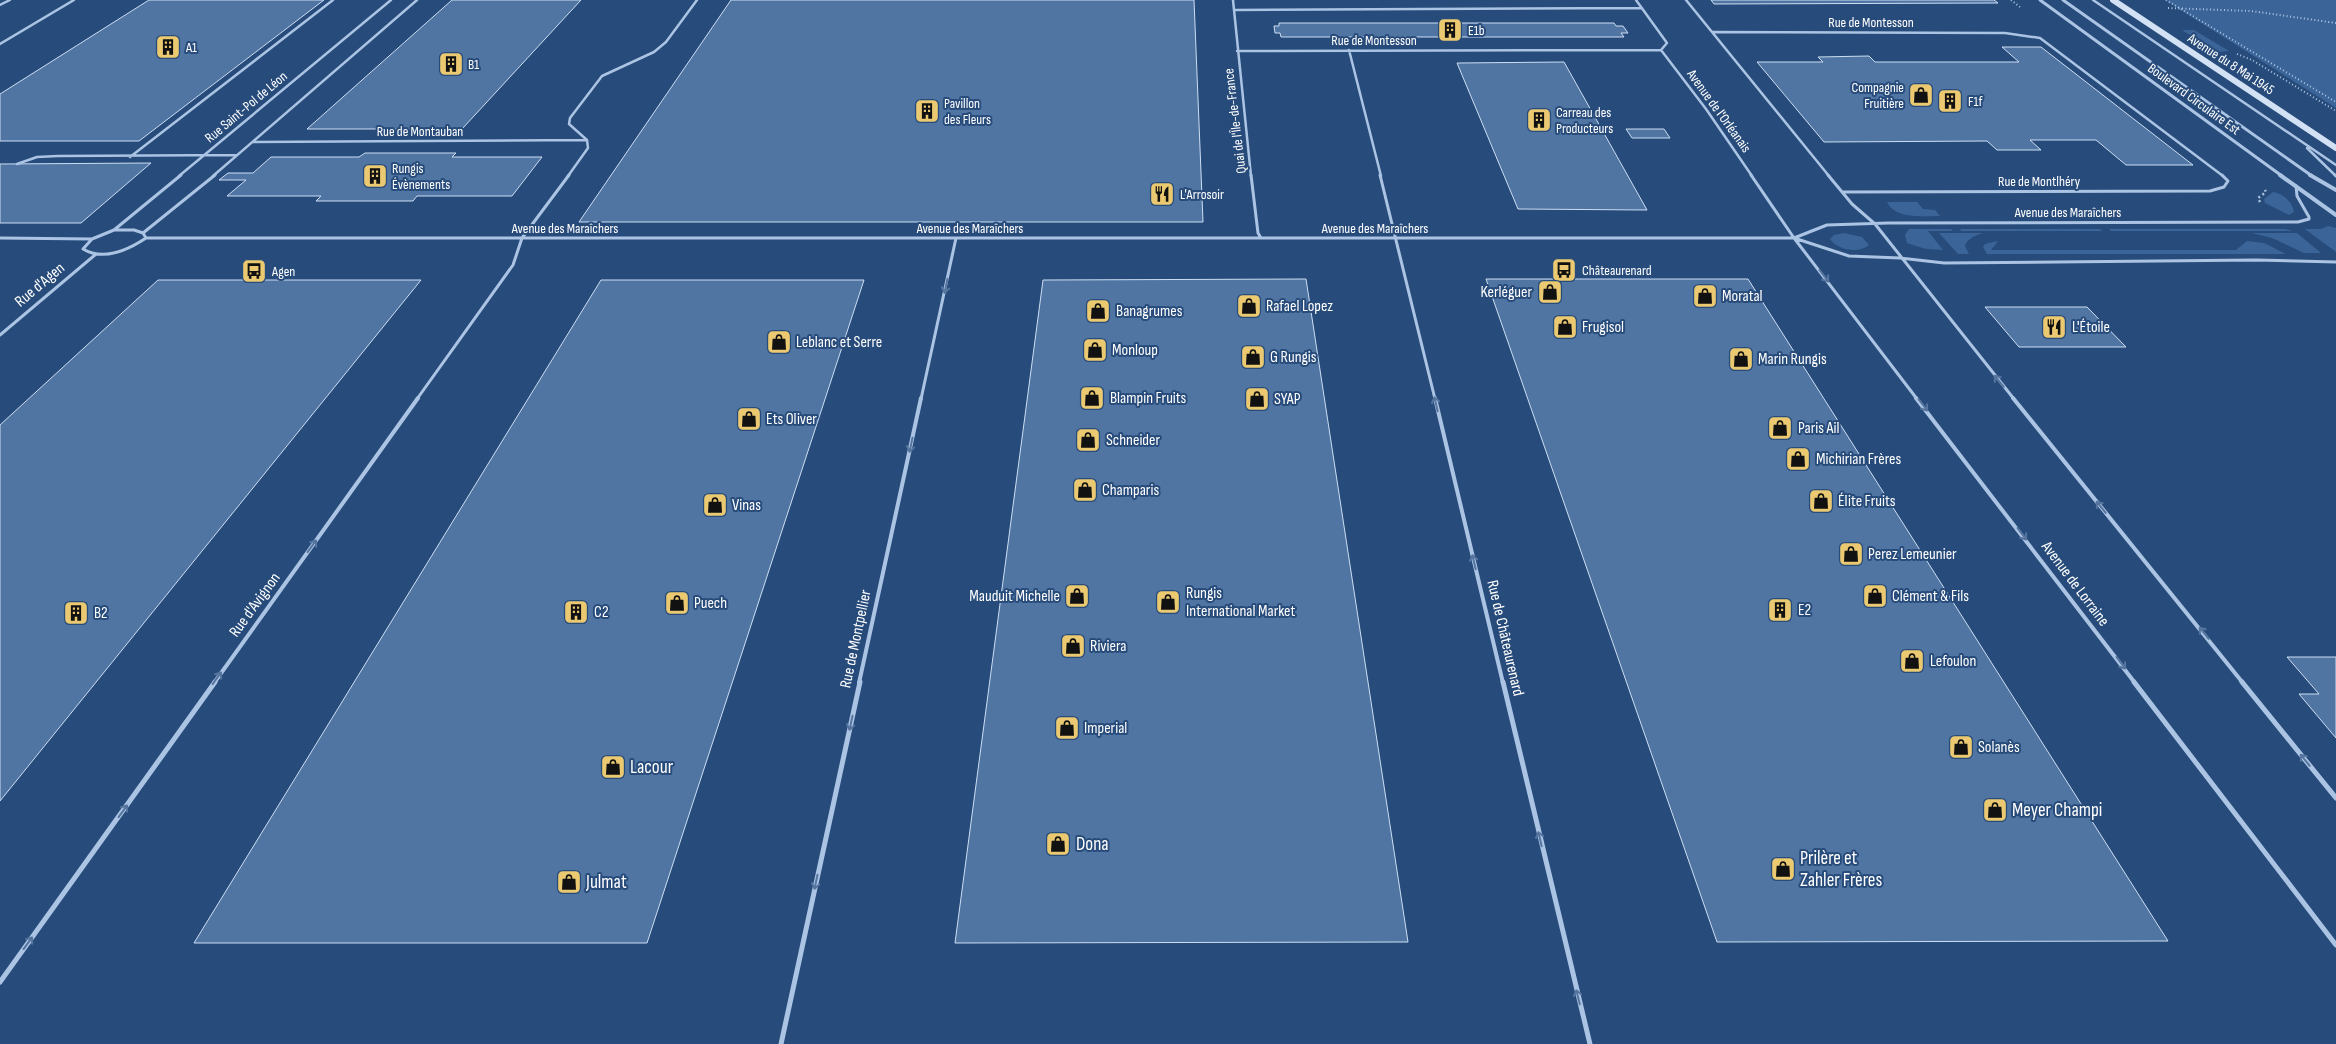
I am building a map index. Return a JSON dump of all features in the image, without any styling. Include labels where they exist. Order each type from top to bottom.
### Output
[{"type":"main road","name":"Avenue du 8 Mai 1945","points":[[2113,0],[2336,148]]},
{"type":"street","name":"Boulevard Circulaire Est","points":[[2040,0],[2336,215]]},
{"type":"street","points":[[2063,0],[2299,168],[2336,190]]},
{"type":"lane","points":[[0,5],[10,0]]},
{"type":"lane","points":[[0,44],[74,0]]},
{"type":"lane","points":[[130,157],[333,0]]},
{"type":"lane","name":"Rue Saint-Pol de Léon","points":[[114,230],[391,0]]},
{"type":"lane","name":"Rue Saint-Pol de Léon","points":[[143,233],[238,155],[417,0]]},
{"type":"lane","points":[[587,140],[569,124],[569,120],[602,76],[654,52],[666,42],[697,0]]},
{"type":"lane","name":"Quai de l'Île-de-France","points":[[1233,0],[1258,233],[1261,238]]},
{"type":"lane","points":[[1636,0],[1667,43],[1660,50]]},
{"type":"lane","points":[[1686,0],[1852,204],[1875,224],[1900,258],[2336,798]]},
{"type":"lane","points":[[2093,0],[2336,165]]},
{"type":"lane","points":[[1234,10],[1642,8]]},
{"type":"lane","name":"Rue de Montesson","points":[[1713,32],[2004,33],[2040,38],[2227,178]]},
{"type":"lane","name":"Rue de Châteaurenard","points":[[1349,50],[1396,237],[1590,1044]]},
{"type":"lane","name":"Rue de Montesson","points":[[1237,51],[1660,50]]},
{"type":"lane","name":"Avenue de l'Orléanais","points":[[1660,50],[1706,109],[1794,238]]},
{"type":"lane","name":"Rue de Montauban","points":[[253,142],[587,140]]},
{"type":"lane","name":"Rue d'Avignon","points":[[0,982],[513,265],[522,238],[583,156],[590,144],[587,140]]},
{"type":"lane","points":[[2300,142],[2336,176]]},
{"type":"lane","points":[[17,164],[37,157],[238,155]]},
{"type":"lane","name":"Rue de Montlhéry","points":[[1842,192],[2210,191],[2224,187],[2227,183],[2227,178]]},
{"type":"lane","name":"Avenue des Maraîchers","points":[[1794,238],[1827,225],[1906,222],[2298,222],[2309,219],[2310,216],[2298,196],[2296,186]]},
{"type":"lane","points":[[114,230],[134,230],[143,233],[146,238],[138,244],[116,252],[96,254],[83,249],[92,238],[114,230]]},
{"type":"lane","points":[[0,238],[92,238]]},
{"type":"lane","name":"Avenue des Maraîchers","points":[[146,238],[1794,238],[1849,256],[1900,258],[1944,263],[2256,260],[2336,262]]},
{"type":"lane","name":"Rue de Montpellier","points":[[780,1044],[956,238]]},
{"type":"lane","name":"Avenue de Lorraine","points":[[1794,238],[2336,945]]},
{"type":"lane","name":"Rue d'Agen","points":[[0,335],[96,254]]},
{"type":"path","points":[[2166,0],[2336,102]]},
{"type":"path","points":[[2179,8],[2250,11],[2336,23]]},
{"type":"path","points":[[2235,52],[2252,60],[2336,111]]},
{"type":"shaded area","points":[[2165,0],[2336,0],[2336,108]]},
{"type":"shaded area","points":[[2182,30],[2194,30],[2229,51],[2216,52]]},
{"type":"shaded area","points":[[2273,192],[2280,194],[2286,199],[2292,205],[2294,212],[2289,215],[2265,203],[2264,199]]},
{"type":"shaded area","points":[[1887,202],[1917,202],[1923,209],[1935,210],[1940,216],[1910,216],[1897,212]]},
{"type":"shaded area","points":[[2328,226],[2336,228],[2336,252],[2305,229],[2321,229]]},
{"type":"shaded area","points":[[1909,229],[1951,229],[1953,231],[1928,231],[1943,250],[1926,249],[1907,243],[1905,235]]},
{"type":"shaded area","points":[[1960,229],[2100,229],[2102,231],[1961,231]]},
{"type":"shaded area","points":[[2109,229],[2285,229],[2293,231],[2111,231]]},
{"type":"shaded area","points":[[1844,233],[1862,237],[1869,245],[1865,248],[1848,250],[1833,243],[1830,239],[1834,235]]},
{"type":"shaded area","points":[[1939,233],[1984,233],[1968,241],[1965,246],[1969,254],[1958,254]]},
{"type":"shaded area","points":[[2252,233],[2297,233],[2321,253],[2304,253],[2272,238]]},
{"type":"shaded area","points":[[1998,241],[1991,250],[2236,250],[2247,241],[2264,243],[2286,254],[1987,254],[1983,247],[1985,244]]},
{"type":"building","name":"A1","points":[[149,0],[324,0],[139,141],[0,141],[0,94]]},
{"type":"building","name":"B1","points":[[452,0],[581,0],[462,129],[307,129]]},
{"type":"building","name":"Pavillon des Fleurs","points":[[731,0],[1194,0],[1203,222],[579,222]]},
{"type":"building","points":[[1711,0],[1994,0],[1998,3],[1714,4]]},
{"type":"building","name":"E1b","points":[[1279,23],[1614,23],[1616,26],[1623,26],[1628,33],[1621,33],[1624,37],[1281,37],[1280,33],[1275,33],[1274,26],[1279,26]]},
{"type":"building","name":"F1f","points":[[2002,47],[2041,47],[2193,165],[2126,165],[2096,140],[2030,140],[2041,150],[1997,150],[1987,141],[1824,142],[1757,62],[1823,62],[1818,57],[1869,56],[1875,62],[2019,62]]},
{"type":"building","name":"Carreau des Producteurs","points":[[1564,62],[1647,210],[1518,209],[1457,63]]},
{"type":"building","points":[[1626,129],[1664,129],[1670,138],[1632,138]]},
{"type":"building","name":"Rungis Évènements","points":[[365,153],[456,153],[452,157],[542,157],[512,196],[417,196],[413,201],[316,201],[321,196],[227,196],[246,180],[219,180],[228,173],[253,173],[271,157],[359,157]]},
{"type":"building","points":[[151,163],[81,223],[0,223],[0,164]]},
{"type":"building","points":[[1306,279],[1408,942],[955,943],[1043,280]]},
{"type":"building","name":"E2","points":[[1486,279],[1748,279],[2168,941],[1717,942]]},
{"type":"building","name":"B2","points":[[158,280],[421,280],[0,801],[0,425]]},
{"type":"building","name":"C2","points":[[601,280],[864,280],[647,943],[194,943]]},
{"type":"building","name":"L'Étoile","points":[[1985,307],[2087,307],[2126,347],[2019,347]]},
{"type":"building","points":[[2287,657],[2336,657],[2336,738],[2299,694],[2319,694]]},
{"type":"place","name":"E1b","points":[[1450,30]]},
{"type":"place","name":"A1","points":[[168,47]]},
{"type":"place","name":"B1","points":[[451,64]]},
{"type":"place","name":"Compagnie Fruitière","points":[[1921,95]]},
{"type":"place","name":"F1f","points":[[1950,101]]},
{"type":"place","name":"Pavillon des Fleurs","points":[[927,111]]},
{"type":"place","name":"Carreau des Producteurs","points":[[1539,120]]},
{"type":"place","name":"Rungis Évènements","points":[[375,176]]},
{"type":"place","name":"L'Arrosoir","points":[[1162,194]]},
{"type":"place","name":"Châteaurenard","points":[[1564,270]]},
{"type":"place","name":"Agen","points":[[254,271]]},
{"type":"place","name":"Kerléguer","points":[[1550,292]]},
{"type":"place","name":"Moratal","points":[[1705,296]]},
{"type":"place","name":"Rafael Lopez","points":[[1249,306]]},
{"type":"place","name":"Banagrumes","points":[[1098,311]]},
{"type":"place","name":"Frugisol","points":[[1565,327]]},
{"type":"place","name":"L'Étoile","points":[[2054,327]]},
{"type":"place","name":"Leblanc et Serre","points":[[779,342]]},
{"type":"place","name":"Monloup","points":[[1095,350]]},
{"type":"place","name":"G Rungis","points":[[1253,357]]},
{"type":"place","name":"Marin Rungis","points":[[1741,359]]},
{"type":"place","name":"Blampin Fruits","points":[[1092,398]]},
{"type":"place","name":"SYAP","points":[[1257,399]]},
{"type":"place","name":"Ets Oliver","points":[[749,419]]},
{"type":"place","name":"Paris Ail","points":[[1780,428]]},
{"type":"place","name":"Schneider","points":[[1088,440]]},
{"type":"place","name":"Michirian Frères","points":[[1798,459]]},
{"type":"place","name":"Champaris","points":[[1085,490]]},
{"type":"place","name":"Élite Fruits","points":[[1821,501]]},
{"type":"place","name":"Vinas","points":[[715,505]]},
{"type":"place","name":"Perez Lemeunier","points":[[1851,554]]},
{"type":"place","name":"Mauduit Michelle","points":[[1077,596]]},
{"type":"place","name":"Clément & Fils","points":[[1875,596]]},
{"type":"place","name":"Rungis International Market","points":[[1168,602]]},
{"type":"place","name":"Puech","points":[[677,603]]},
{"type":"place","name":"E2","points":[[1780,610]]},
{"type":"place","name":"C2","points":[[576,612]]},
{"type":"place","name":"B2","points":[[76,613]]},
{"type":"place","name":"Riviera","points":[[1073,646]]},
{"type":"place","name":"Lefoulon","points":[[1912,661]]},
{"type":"place","name":"Imperial","points":[[1067,728]]},
{"type":"place","name":"Solanès","points":[[1961,747]]},
{"type":"place","name":"Lacour","points":[[613,767]]},
{"type":"place","name":"Meyer Champi","points":[[1995,810]]},
{"type":"place","name":"Dona","points":[[1058,844]]},
{"type":"place","name":"Prilère et Zahler Frères","points":[[1783,869]]},
{"type":"place","name":"Julmat","points":[[569,882]]}]
